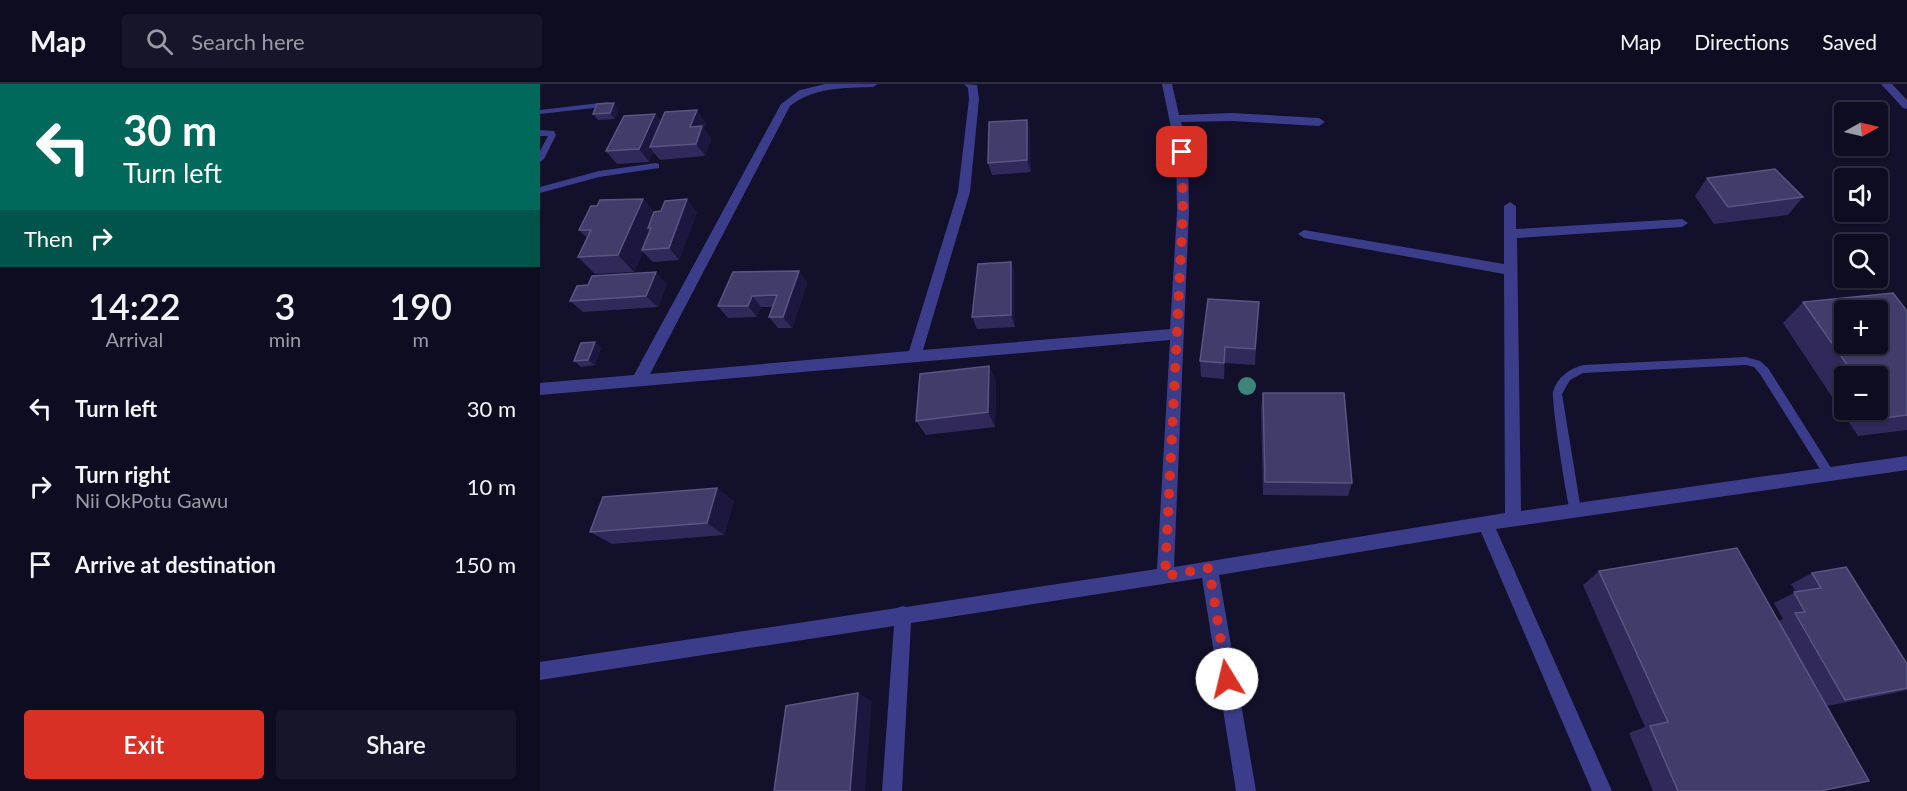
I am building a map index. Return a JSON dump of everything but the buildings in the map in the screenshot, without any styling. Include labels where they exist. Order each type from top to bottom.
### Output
[{"type":"street","points":[[639,380],[786,104],[792,98],[806,92],[829,86],[873,84]]},
{"type":"street","points":[[915,355],[964,192],[974,99],[972,87],[969,84]]},
{"type":"street","points":[[1165,576],[1175,334],[1183,211],[1182,152],[1167,84]]},
{"type":"street","points":[[1886,84],[1907,106]]},
{"type":"street","points":[[1176,119],[1232,117],[1319,122]]},
{"type":"street","points":[[1510,206],[1513,519]]},
{"type":"street","points":[[1510,234],[1682,223]]},
{"type":"street","points":[[1304,234],[1511,270]]},
{"type":"street","points":[[540,389],[1175,334]]},
{"type":"street","points":[[540,671],[903,614],[1165,576],[1513,519],[1907,463]]},
{"type":"street","points":[[1485,524],[1602,791]]},
{"type":"street","points":[[1209,568],[1246,791]]},
{"type":"street","points":[[892,791],[903,614]]},
{"type":"lane","points":[[540,112],[609,104]]},
{"type":"lane","points":[[540,133],[551,133],[552,135],[540,159]]},
{"type":"lane","points":[[540,190],[599,174],[656,166]]},
{"type":"lane","points":[[1575,510],[1557,394],[1562,382],[1571,373],[1583,369],[1746,361],[1757,364],[1764,371],[1829,474]]},
{"type":"route","points":[[1182,152],[1183,211],[1175,334],[1165,576],[1209,568],[1227,679]]}]
